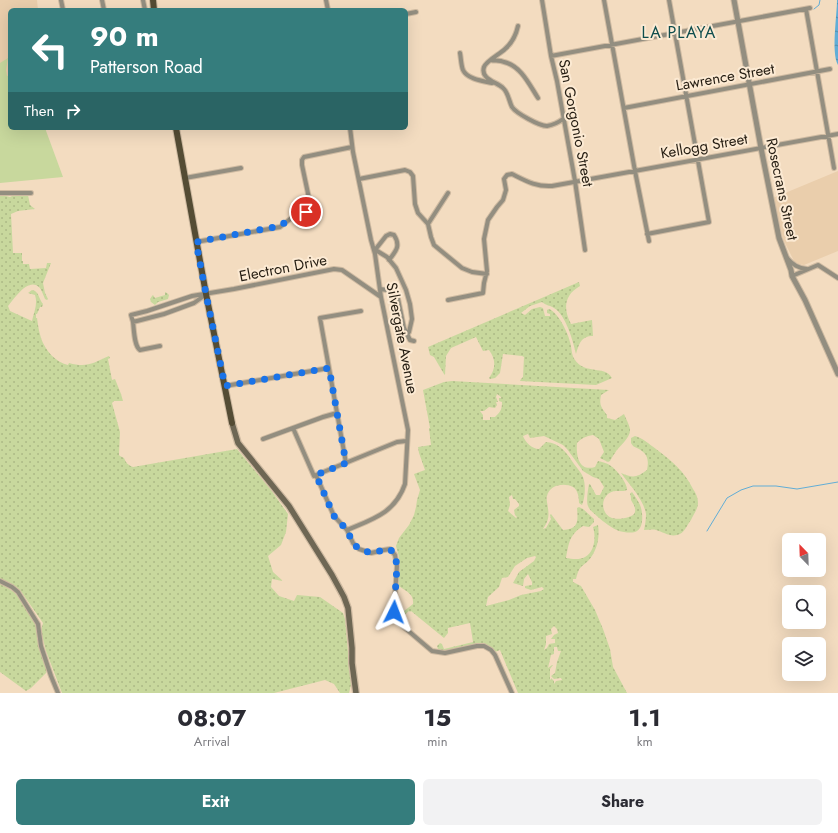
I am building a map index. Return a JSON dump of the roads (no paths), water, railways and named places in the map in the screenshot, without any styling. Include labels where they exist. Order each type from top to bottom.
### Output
[{"type":"main road","points":[[176,130],[206,294],[232,423],[238,443],[288,506],[332,575],[344,597],[348,608],[356,693]]},
{"type":"street","name":"San Gorgonio Street","points":[[542,0],[575,181],[585,250]]},
{"type":"street","points":[[604,0],[649,241]]},
{"type":"street","points":[[647,234],[709,222],[669,0]]},
{"type":"street","name":"Rosecrans Street","points":[[734,0],[778,238],[792,276],[805,300],[838,374]]},
{"type":"street","points":[[551,56],[808,9],[817,72],[834,168]]},
{"type":"street","points":[[408,14],[416,12]]},
{"type":"street","points":[[518,26],[516,35],[506,49],[487,62],[484,67],[486,77],[504,88],[512,106],[523,116],[547,126],[558,122],[563,118]]},
{"type":"street","points":[[460,53],[463,70],[467,75],[498,84]]},
{"type":"street","points":[[491,60],[504,62],[519,70],[538,98]]},
{"type":"street","name":"Lawrence Street","points":[[624,108],[830,69]]},
{"type":"street","name":"Silvergate Avenue","points":[[347,530],[382,515],[391,507],[403,492],[405,484],[407,428],[381,297],[376,254],[370,240],[352,147],[350,130]]},
{"type":"street","name":"Kellogg Street","points":[[487,274],[484,239],[488,220],[503,200],[506,190],[504,179],[507,175],[512,174],[531,183],[543,186],[552,186],[838,134]]},
{"type":"street","points":[[196,242],[280,226],[294,216],[306,212],[310,203],[302,160],[304,157],[352,147]]},
{"type":"street","points":[[185,178],[241,168]]},
{"type":"street","points":[[359,179],[404,170],[410,172],[413,176],[415,204],[418,213],[428,224],[434,245],[462,268],[472,272],[487,274],[483,293],[448,300]]},
{"type":"street","points":[[0,193],[31,193]]},
{"type":"street","points":[[428,224],[448,193]]},
{"type":"street","points":[[389,260],[396,251],[398,245],[394,236],[390,234],[386,236],[374,250],[387,257],[389,260],[396,268],[406,290],[412,319],[407,335]]},
{"type":"street","points":[[784,255],[792,264],[800,268],[807,269]]},
{"type":"street","points":[[792,276],[818,265],[838,278]]},
{"type":"street","name":"Electron Drive","points":[[206,294],[194,303],[164,314],[133,322],[131,315],[147,312],[192,296],[334,269],[342,270],[381,297]]},
{"type":"street","points":[[380,289],[394,291],[397,294],[404,328],[410,340],[414,341]]},
{"type":"street","points":[[346,463],[320,318],[361,311]]},
{"type":"street","points":[[133,322],[136,345],[138,349],[140,350],[160,346]]},
{"type":"street","points":[[225,386],[329,368]]},
{"type":"street","points":[[264,439],[337,413]]},
{"type":"street","points":[[293,428],[314,476],[316,475],[334,516],[347,530],[353,543],[359,549],[371,553],[390,549],[395,555],[397,566],[394,612],[399,623],[432,651],[445,654],[477,646],[484,646],[491,650],[512,693]]},
{"type":"street","points":[[316,475],[397,442],[406,441]]},
{"type":"street","points":[[0,581],[18,592],[38,624],[41,646],[58,693]]},
{"type":"water","points":[[838,0],[838,65],[835,52]]},
{"type":"waterway","points":[[814,9],[819,5],[820,0]]},
{"type":"waterway","points":[[707,531],[727,498],[741,490],[753,486],[776,486],[797,489],[838,482]]},
{"type":"district","name":"LA PLAYA","points":[[679,32]]}]
